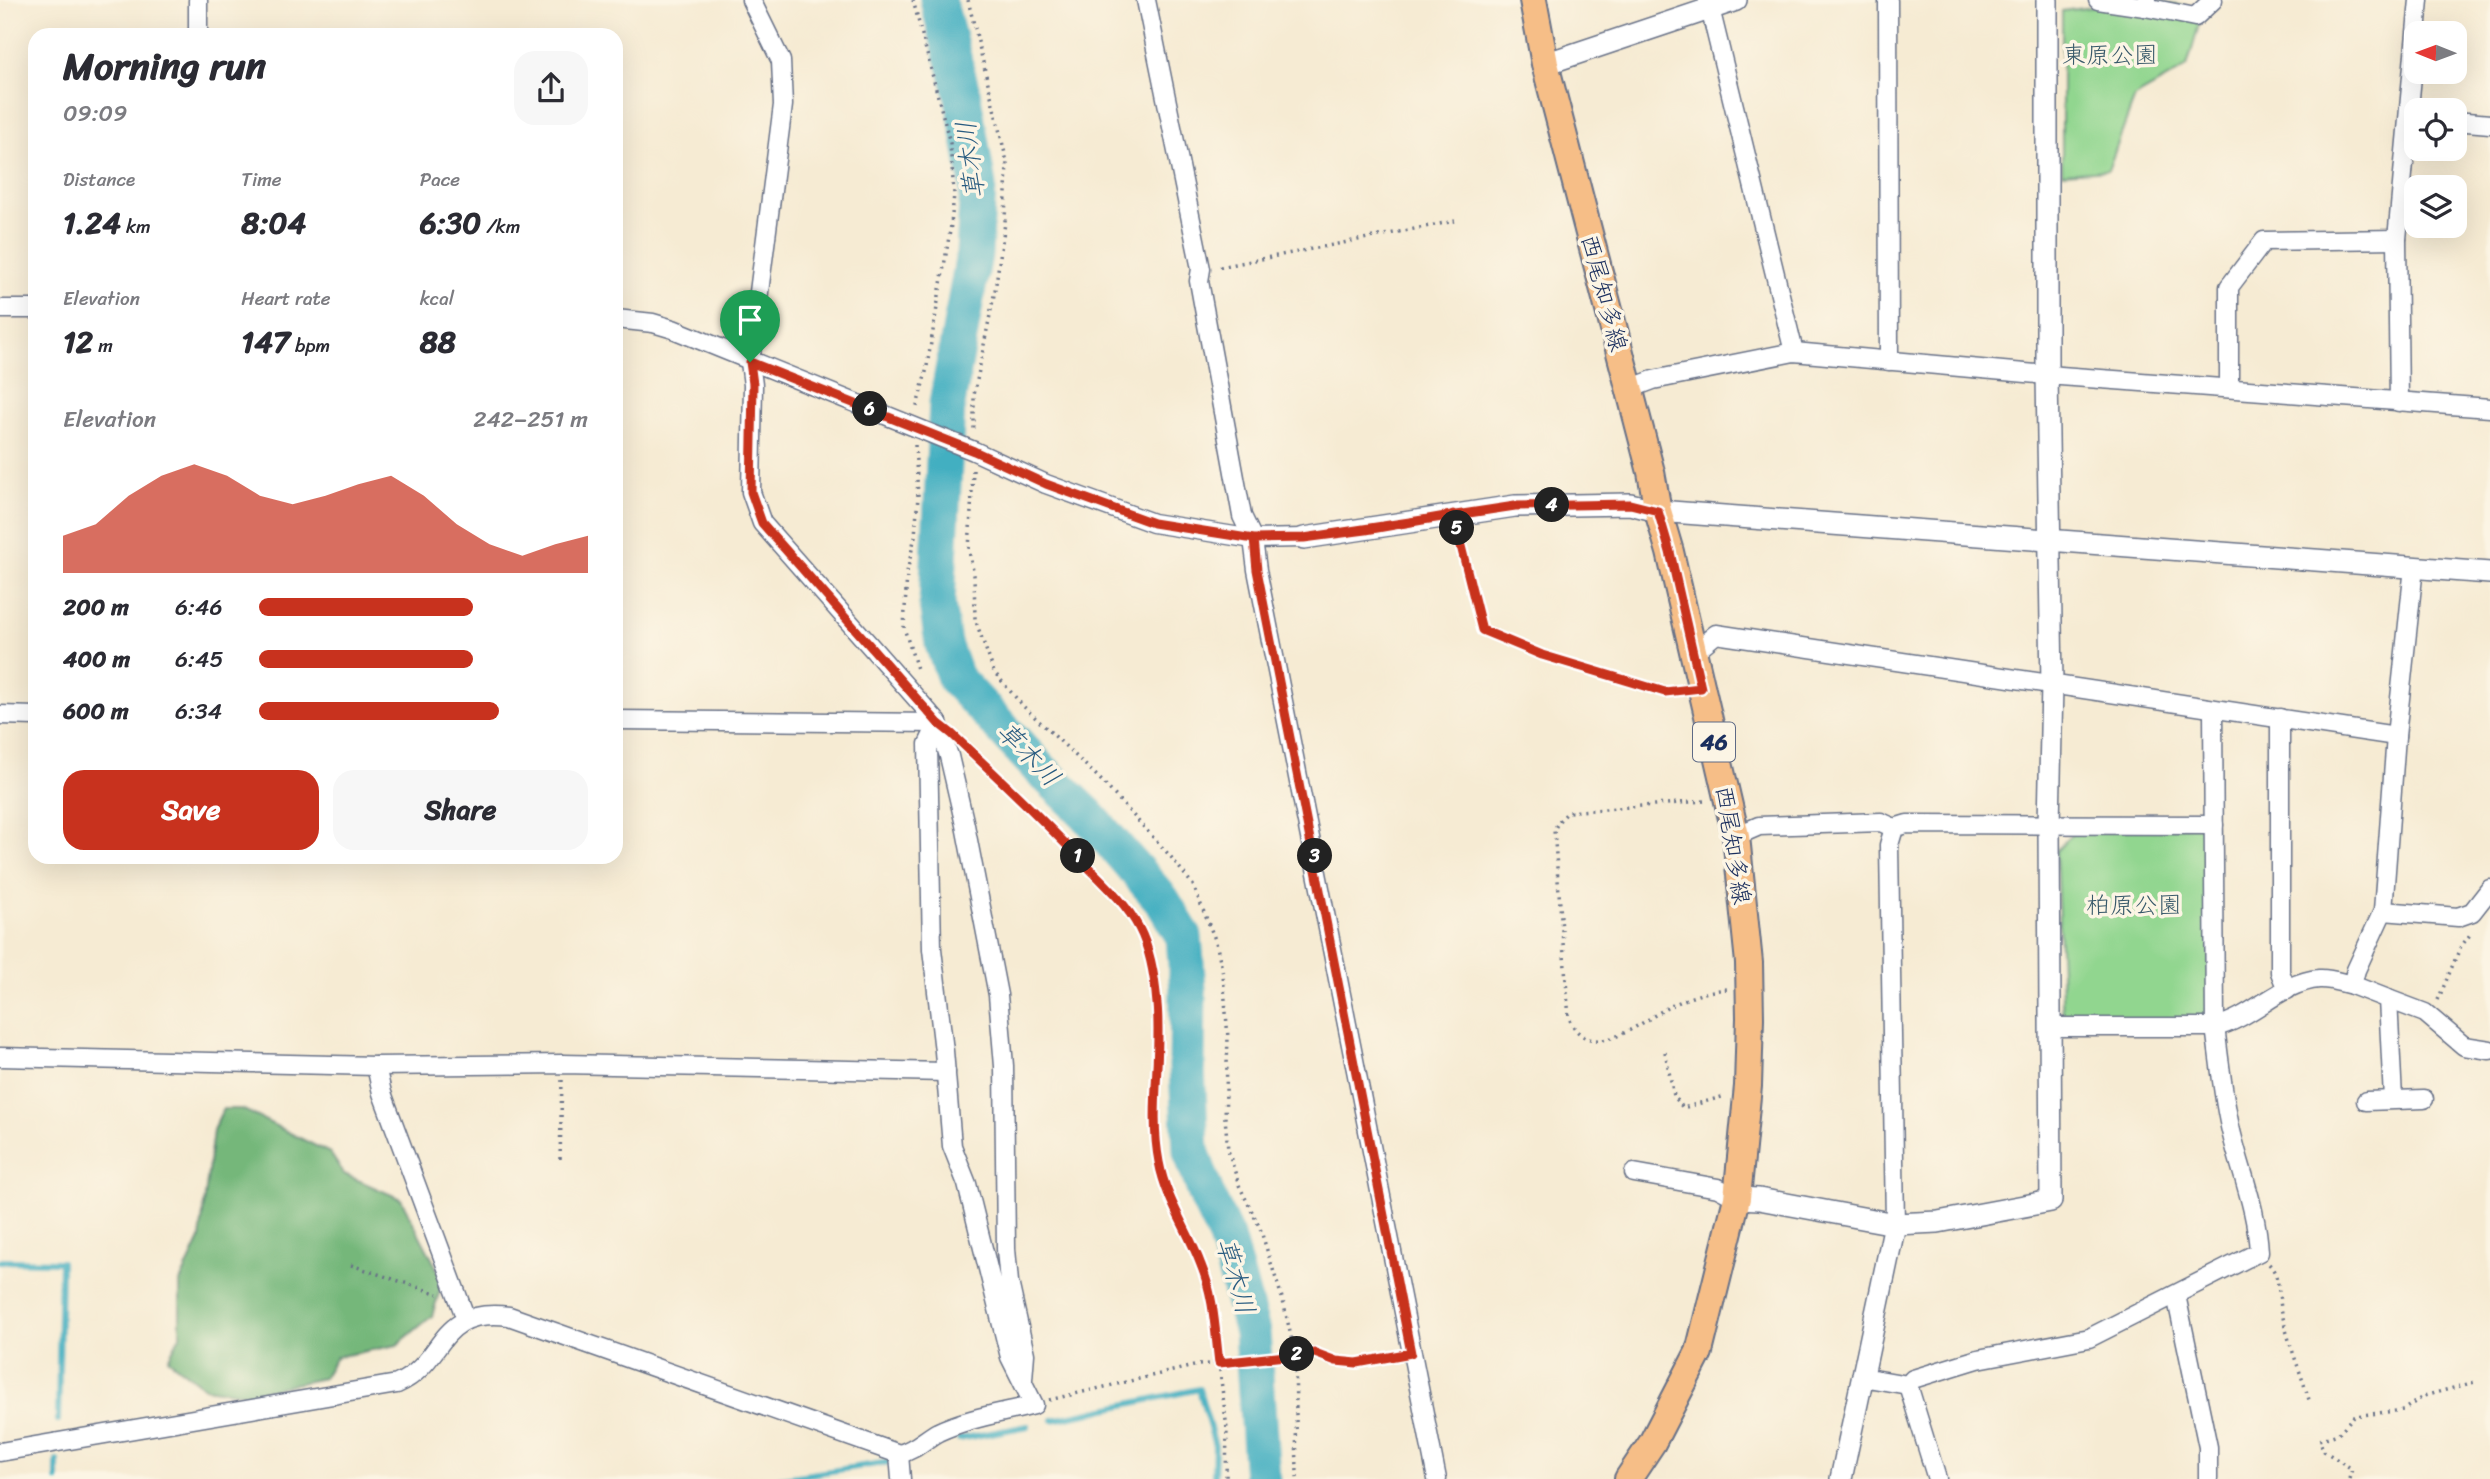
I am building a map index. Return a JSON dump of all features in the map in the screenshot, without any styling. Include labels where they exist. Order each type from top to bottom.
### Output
[{"type":"main road","name":"西尾知多線","points":[[1533,0],[1545,64],[1651,472],[1736,836],[1750,987],[1747,1096],[1737,1198],[1699,1352],[1652,1443],[1628,1479]]},
{"type":"street","points":[[198,0],[198,28]]},
{"type":"street","points":[[751,0],[781,61],[783,105],[750,362],[753,384],[751,492],[762,523],[938,723],[949,756],[998,995],[1004,1066],[1006,1249],[1009,1282],[1025,1354],[1023,1379]]},
{"type":"street","points":[[1146,0],[1200,271],[1199,281],[1242,516],[1254,539],[1257,570],[1437,1479]]},
{"type":"street","points":[[1545,64],[1709,4],[1736,0]]},
{"type":"street","points":[[1888,0],[1889,361]]},
{"type":"street","points":[[1634,1173],[1718,1188],[1737,1198],[1759,1199],[1895,1224],[1938,1222],[2051,1201],[2049,825],[2052,684],[2047,375],[2047,0]]},
{"type":"street","points":[[2098,0],[2146,4],[2195,17],[2213,0]]},
{"type":"street","points":[[2414,98],[2419,0]]},
{"type":"street","points":[[1709,4],[1794,352]]},
{"type":"street","points":[[2467,122],[2490,124]]},
{"type":"street","points":[[2399,402],[2397,239],[2407,161]]},
{"type":"street","points":[[2229,387],[2229,287],[2264,241],[2397,239]]},
{"type":"street","points":[[0,309],[28,309]]},
{"type":"street","points":[[623,320],[653,323],[921,430],[1046,484],[1153,523],[1254,539],[1304,538],[1515,506],[1630,504],[1658,511],[2490,573]]},
{"type":"street","points":[[1629,389],[1653,380],[1794,352],[2047,375],[2490,408]]},
{"type":"street","points":[[2352,985],[2356,970],[2383,911],[2396,736],[2414,567]]},
{"type":"street","points":[[1693,653],[1716,634],[2396,736]]},
{"type":"street","points":[[1908,1385],[1913,1379],[1978,1359],[2089,1338],[2259,1252],[2258,1231],[2251,1199],[2232,1136],[2215,1027],[2213,709]]},
{"type":"street","points":[[0,715],[28,716]]},
{"type":"street","points":[[2280,718],[2280,972],[2287,990]]},
{"type":"street","points":[[623,720],[938,723]]},
{"type":"street","points":[[0,1452],[397,1384],[416,1372],[444,1337],[466,1319],[478,1315],[509,1316],[899,1454],[938,1432],[1034,1405],[1010,1357],[967,1184],[952,1146],[932,949],[928,744],[938,723]]},
{"type":"street","points":[[1736,836],[1759,826],[1881,822],[1894,828],[1907,824],[2214,825]]},
{"type":"street","points":[[1841,1479],[1895,1224],[1889,845],[1894,828]]},
{"type":"street","points":[[2383,911],[2458,917],[2472,912],[2490,889]]},
{"type":"street","points":[[2050,1027],[2215,1027],[2230,1024],[2248,1015],[2302,982],[2322,979],[2352,985],[2418,1009],[2465,1046],[2490,1050]]},
{"type":"street","points":[[2388,999],[2393,1099]]},
{"type":"street","points":[[0,1057],[376,1066],[563,1064],[946,1072]]},
{"type":"street","points":[[376,1066],[382,1093],[466,1319]]},
{"type":"street","points":[[2366,1101],[2424,1099]]},
{"type":"street","points":[[2176,1295],[2208,1447],[2208,1479]]},
{"type":"street","points":[[1862,1377],[1908,1385]]},
{"type":"street","points":[[1908,1385],[1937,1479]]},
{"type":"street","points":[[899,1454],[901,1479]]},
{"type":"path","points":[[913,0],[950,143],[954,194],[941,288],[926,372],[916,410],[921,430],[918,496],[915,536],[906,572],[905,628],[920,677]]},
{"type":"path","points":[[968,0],[1002,131],[1008,189],[995,290],[974,395],[967,449],[969,551],[974,575],[975,619],[994,672],[1022,705],[1099,778],[1171,857],[1194,885],[1204,907],[1223,974],[1228,1038],[1225,1118],[1228,1150],[1239,1185],[1261,1228],[1283,1301],[1295,1354],[1297,1479]]},
{"type":"path","points":[[1200,271],[1455,221]]},
{"type":"path","points":[[1453,514],[1482,630],[1542,655],[1665,692],[1701,688]]},
{"type":"path","points":[[938,723],[1043,820],[1119,900],[1139,928],[1153,970],[1157,1006],[1159,1058],[1156,1146],[1172,1205],[1201,1263],[1210,1289],[1227,1429],[1226,1479]]},
{"type":"path","points":[[1726,795],[1703,801],[1568,812],[1559,821],[1554,830],[1569,1018],[1575,1032],[1584,1038],[1602,1040],[1622,1036],[1690,997],[1717,990],[1750,987]]},
{"type":"path","points":[[2431,1018],[2460,948],[2481,919],[2477,906]]},
{"type":"path","points":[[1665,1052],[1674,1096],[1682,1108],[1730,1095],[1747,1096]]},
{"type":"path","points":[[560,1159],[563,1064]]},
{"type":"path","points":[[2259,1252],[2274,1270],[2283,1323],[2310,1403]]},
{"type":"path","points":[[351,1265],[458,1301]]},
{"type":"path","points":[[1034,1405],[1198,1365],[1315,1353],[1347,1363],[1411,1353]]},
{"type":"path","points":[[2348,1479],[2352,1469],[2324,1451],[2319,1440],[2338,1434],[2354,1416],[2403,1410],[2424,1396],[2478,1381]]},
{"type":"green space","name":"東原公園","points":[[2150,0],[2203,10],[2187,67],[2135,97],[2108,170],[2062,173],[2062,11]]},
{"type":"green space","name":"柏原公園","points":[[2214,825],[2207,1021],[2063,1021],[2056,851],[2074,832]]},
{"type":"green space","points":[[223,1109],[242,1109],[330,1153],[344,1174],[401,1199],[443,1280],[432,1316],[397,1345],[336,1357],[323,1378],[247,1394],[205,1388],[168,1359],[180,1336],[180,1282],[200,1239],[213,1130]]},
{"type":"waterway","name":"草木川","points":[[938,0],[962,92],[978,186],[974,254],[947,404],[937,604],[943,644],[955,678],[1040,769],[1087,814],[1162,900],[1184,937],[1188,990],[1187,1067],[1191,1151],[1208,1199],[1226,1237],[1252,1332],[1262,1479]]},
{"type":"waterway","points":[[0,1261],[61,1262],[58,1420]]},
{"type":"waterway","points":[[1053,1420],[1199,1389],[1215,1446],[1214,1479]]},
{"type":"waterway","points":[[959,1439],[1028,1426]]},
{"type":"waterway","points":[[57,1461],[57,1479]]},
{"type":"waterway","points":[[778,1479],[890,1462]]},
{"type":"route","points":[[750,362],[753,384],[751,492],[762,523],[938,723],[1043,820],[1119,900],[1139,928],[1153,970],[1157,1006],[1159,1058],[1156,1146],[1172,1205],[1201,1263],[1210,1289],[1219,1363],[1315,1353],[1336,1361],[1357,1363],[1411,1353],[1257,570],[1254,539],[1304,538],[1366,530],[1453,514],[1515,506],[1630,504],[1658,511],[1701,688],[1665,692],[1542,655],[1482,630],[1453,514],[1304,538],[1254,539],[1153,523],[1046,484],[974,451],[750,362]]}]
